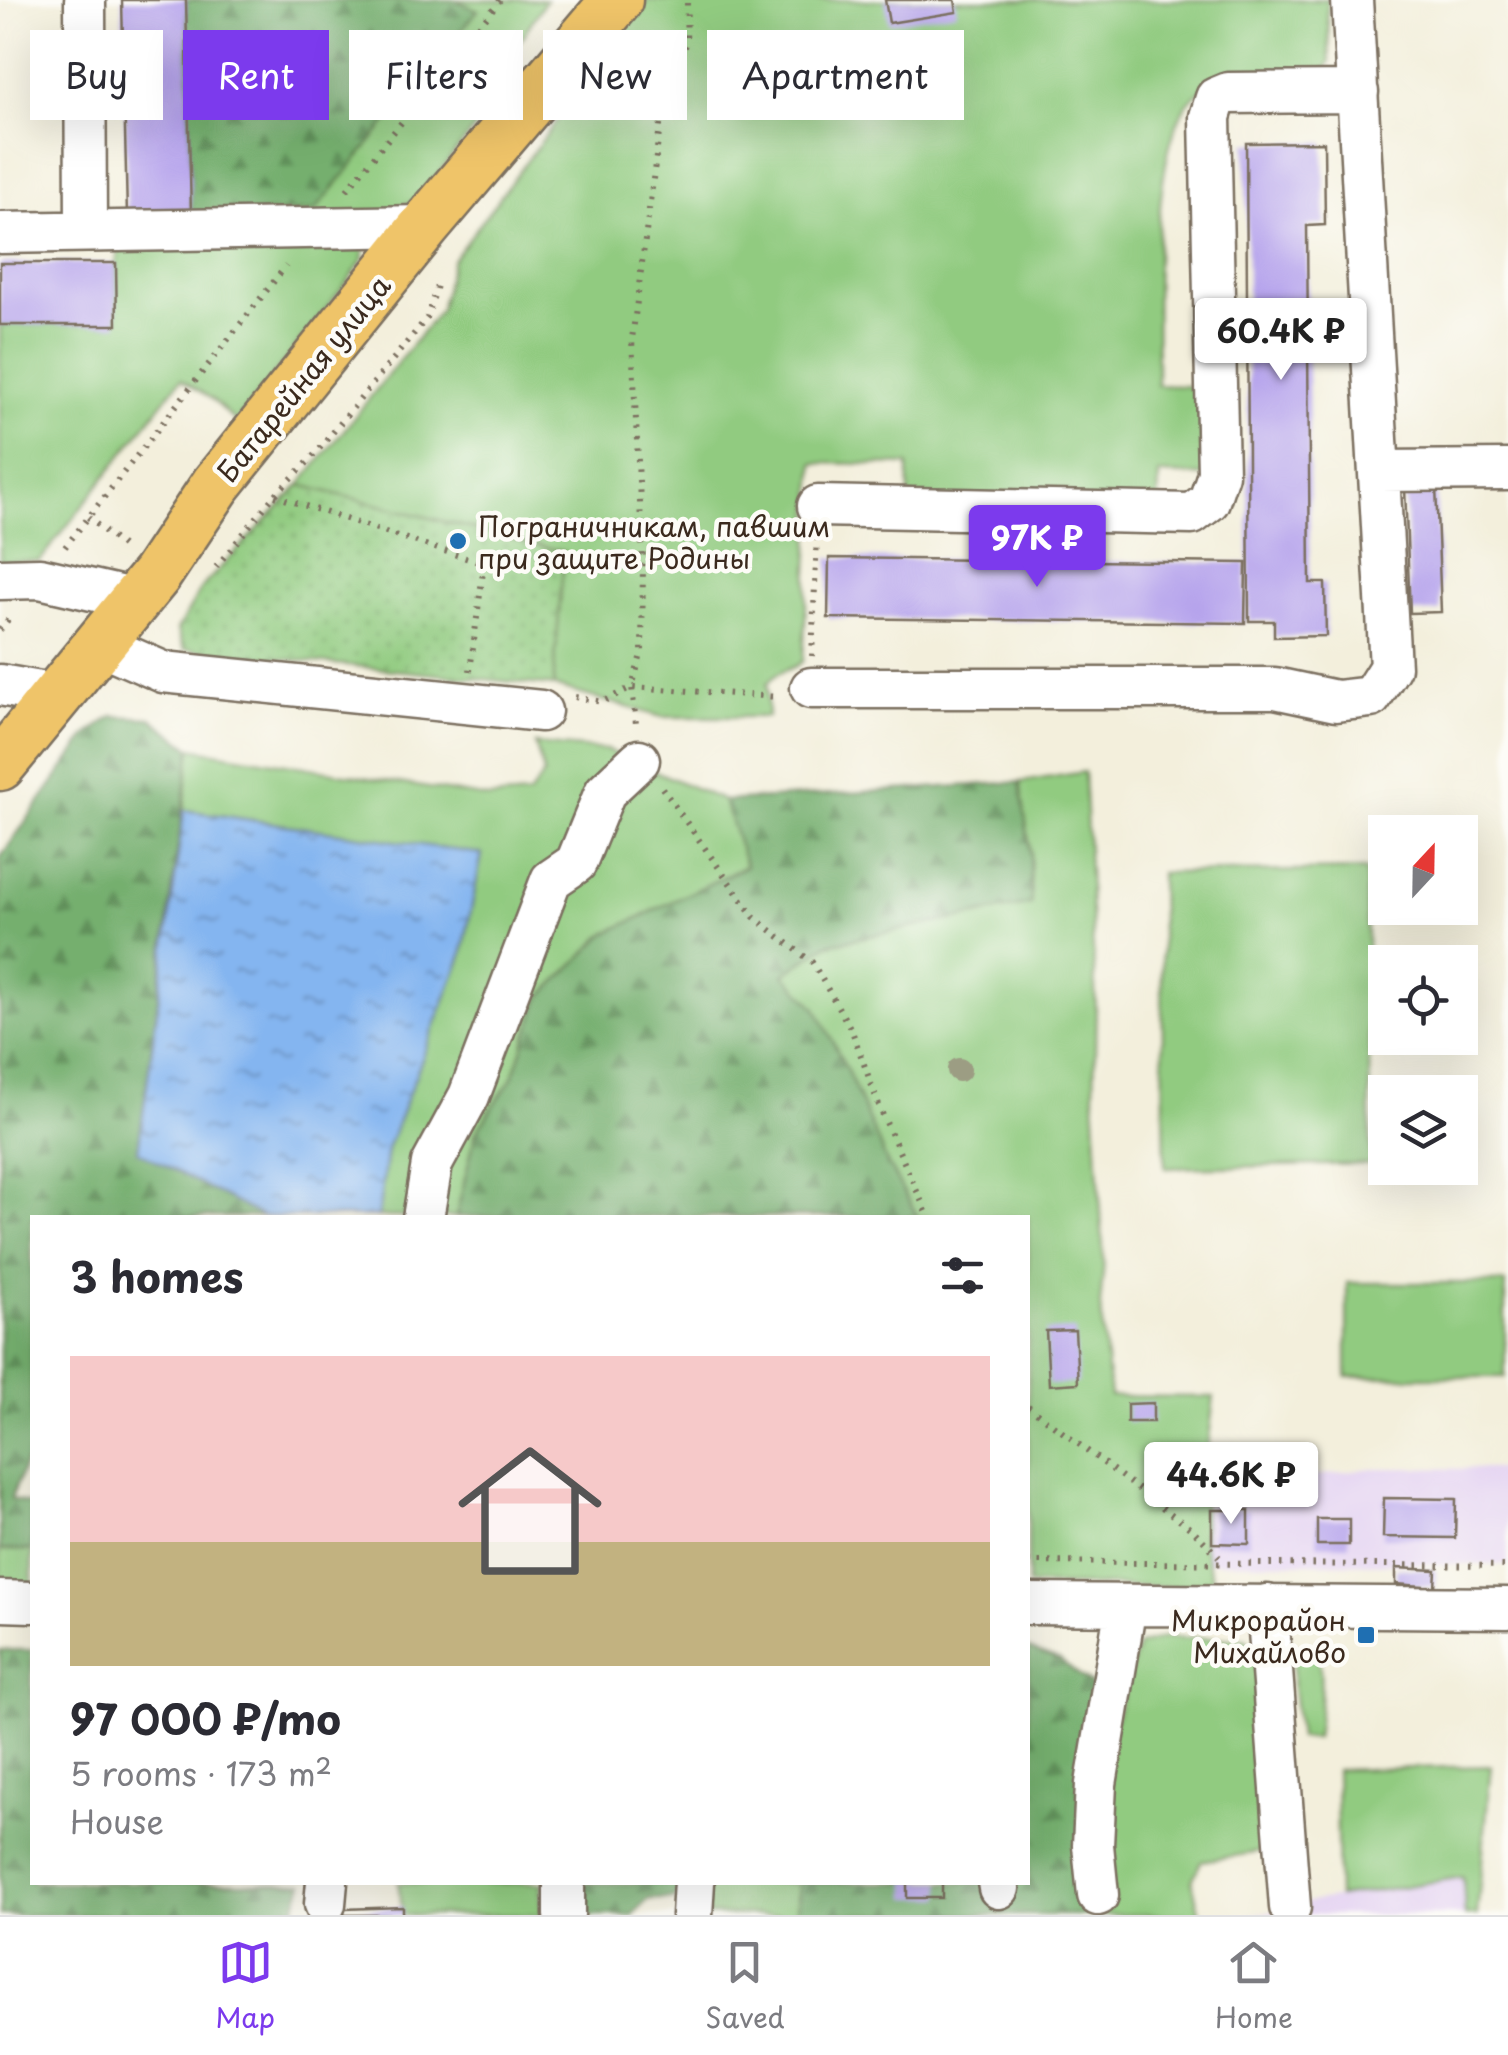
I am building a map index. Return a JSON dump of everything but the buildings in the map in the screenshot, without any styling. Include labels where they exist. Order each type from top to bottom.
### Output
[{"type":"main road","name":"Батарейная улица","points":[[0,765],[156,575],[216,485],[425,226],[617,0]]},
{"type":"street","points":[[84,0],[86,231]]},
{"type":"street","points":[[811,688],[1274,688],[1336,701],[1371,697],[1390,666],[1352,0]]},
{"type":"street","points":[[818,506],[1192,514],[1209,501],[1218,474],[1210,117],[1216,98],[1228,93],[1358,92]]},
{"type":"street","points":[[0,232],[425,226]]},
{"type":"street","points":[[1379,471],[1508,470]]},
{"type":"street","points":[[0,579],[40,578],[136,600]]},
{"type":"street","points":[[99,644],[163,672],[553,703]]},
{"type":"street","points":[[0,686],[56,695]]},
{"type":"street","points":[[424,1215],[432,1164],[469,1096],[551,880],[576,863],[605,792],[639,760]]},
{"type":"street","points":[[0,1602],[30,1602]]},
{"type":"street","points":[[1030,1604],[1508,1608]]},
{"type":"street","points":[[1098,1895],[1093,1844],[1096,1784],[1126,1604]]},
{"type":"street","points":[[1267,1605],[1290,1907]]},
{"type":"street","points":[[564,1885],[564,1915]]},
{"type":"street","points":[[692,1915],[694,1885]]},
{"type":"path","points":[[0,630],[500,0]]},
{"type":"path","points":[[687,1],[686,44],[661,118],[632,339],[643,563],[642,652],[632,687],[639,760],[754,917],[812,962],[852,1031],[881,1111],[929,1215]]},
{"type":"path","points":[[212,572],[427,318],[441,274]]},
{"type":"path","points":[[274,496],[484,564],[469,682]]},
{"type":"path","points":[[553,703],[602,702],[632,687],[809,697],[818,506]]},
{"type":"path","points":[[1030,1408],[1195,1532],[1224,1562]]},
{"type":"path","points":[[1030,1562],[1508,1566]]},
{"type":"shaded area","points":[[1372,1468],[1508,1469],[1508,1565],[1187,1562],[1212,1491]]},
{"type":"shaded area","points":[[1463,1877],[1465,1915],[1247,1915],[1303,1903]]},
{"type":"green space","points":[[186,0],[455,0],[478,10],[462,30],[349,30],[349,120],[389,120],[315,211],[191,215],[189,120],[329,120],[329,30],[187,30]]},
{"type":"green space","points":[[455,0],[546,0],[523,35],[523,30],[445,30],[477,11]]},
{"type":"green space","points":[[647,0],[1327,0],[1330,61],[1324,73],[1202,90],[1184,110],[1171,142],[1158,227],[1157,385],[1208,387],[1212,476],[1159,474],[1158,506],[909,502],[908,465],[814,463],[803,661],[777,674],[767,684],[768,717],[662,717],[553,686],[564,552],[300,485],[440,310],[452,261],[557,120],[687,120],[687,30],[625,30]]},
{"type":"green space","points":[[349,86],[349,120],[481,120],[416,201],[386,211],[364,245],[364,258],[348,281],[236,422],[213,400],[181,379],[40,561],[0,561],[0,325],[116,324],[116,263],[127,216],[291,120],[329,120],[329,98]]},
{"type":"green space","points":[[300,485],[564,552],[553,686],[184,649],[177,630],[202,587]]},
{"type":"green space","points":[[113,716],[151,718],[191,748],[138,1151],[259,1215],[30,1215],[30,1451],[11,1499],[30,1504],[30,1550],[0,1550],[0,858],[87,735]]},
{"type":"green space","points":[[535,744],[607,750],[724,801],[747,866],[605,934],[540,998],[513,1077],[476,1132],[456,1215],[378,1215],[387,1149],[462,956],[482,854],[184,810],[191,748],[488,798],[529,795],[544,774]]},
{"type":"green space","points":[[1084,772],[1096,1007],[1094,1097],[1104,1263],[1100,1305],[1110,1396],[1214,1397],[1203,1490],[1204,1549],[1215,1587],[1030,1585],[1030,1215],[917,1215],[888,1165],[846,1068],[784,974],[828,944],[1030,904],[1030,850],[1020,782]]},
{"type":"green space","points":[[1020,782],[1030,850],[1031,904],[828,944],[784,974],[816,1008],[888,1165],[917,1215],[456,1215],[476,1132],[513,1077],[540,998],[605,934],[746,866],[724,801]]},
{"type":"green space","points":[[1366,870],[1368,1164],[1165,1168],[1160,873]]},
{"type":"green space","points":[[1347,1283],[1505,1283],[1505,1377],[1347,1377]]},
{"type":"green space","points":[[0,1550],[30,1550],[30,1586],[0,1586]]},
{"type":"green space","points":[[1166,1637],[1246,1639],[1255,1655],[1267,1851],[1201,1861],[1192,1881],[1200,1915],[1084,1915],[1075,1873],[1084,1823],[1138,1645]]},
{"type":"green space","points":[[1294,1647],[1317,1649],[1321,1682],[1316,1738],[1299,1738],[1293,1688]]},
{"type":"green space","points":[[0,1650],[30,1650],[30,1885],[302,1885],[293,1915],[0,1915]]},
{"type":"green space","points":[[1030,1650],[1059,1660],[1098,1689],[1075,1873],[1084,1915],[797,1915],[798,1885],[1030,1885]]},
{"type":"green space","points":[[1491,1766],[1477,1915],[1465,1915],[1463,1877],[1338,1897],[1336,1770]]},
{"type":"green space","points":[[398,1885],[542,1885],[541,1915],[403,1915]]},
{"type":"green space","points":[[579,1885],[679,1885],[675,1899],[649,1899],[632,1915],[585,1915]]},
{"type":"green space","points":[[707,1885],[798,1885],[797,1915],[701,1915]]},
{"type":"water","points":[[184,810],[482,854],[462,956],[387,1149],[378,1215],[259,1215],[138,1151]]},
{"type":"place","name":"Пограничникам, павшим при защите Родины","points":[[458,541]]},
{"type":"place","name":"Микрорайон Михайлово","points":[[1366,1635]]}]
